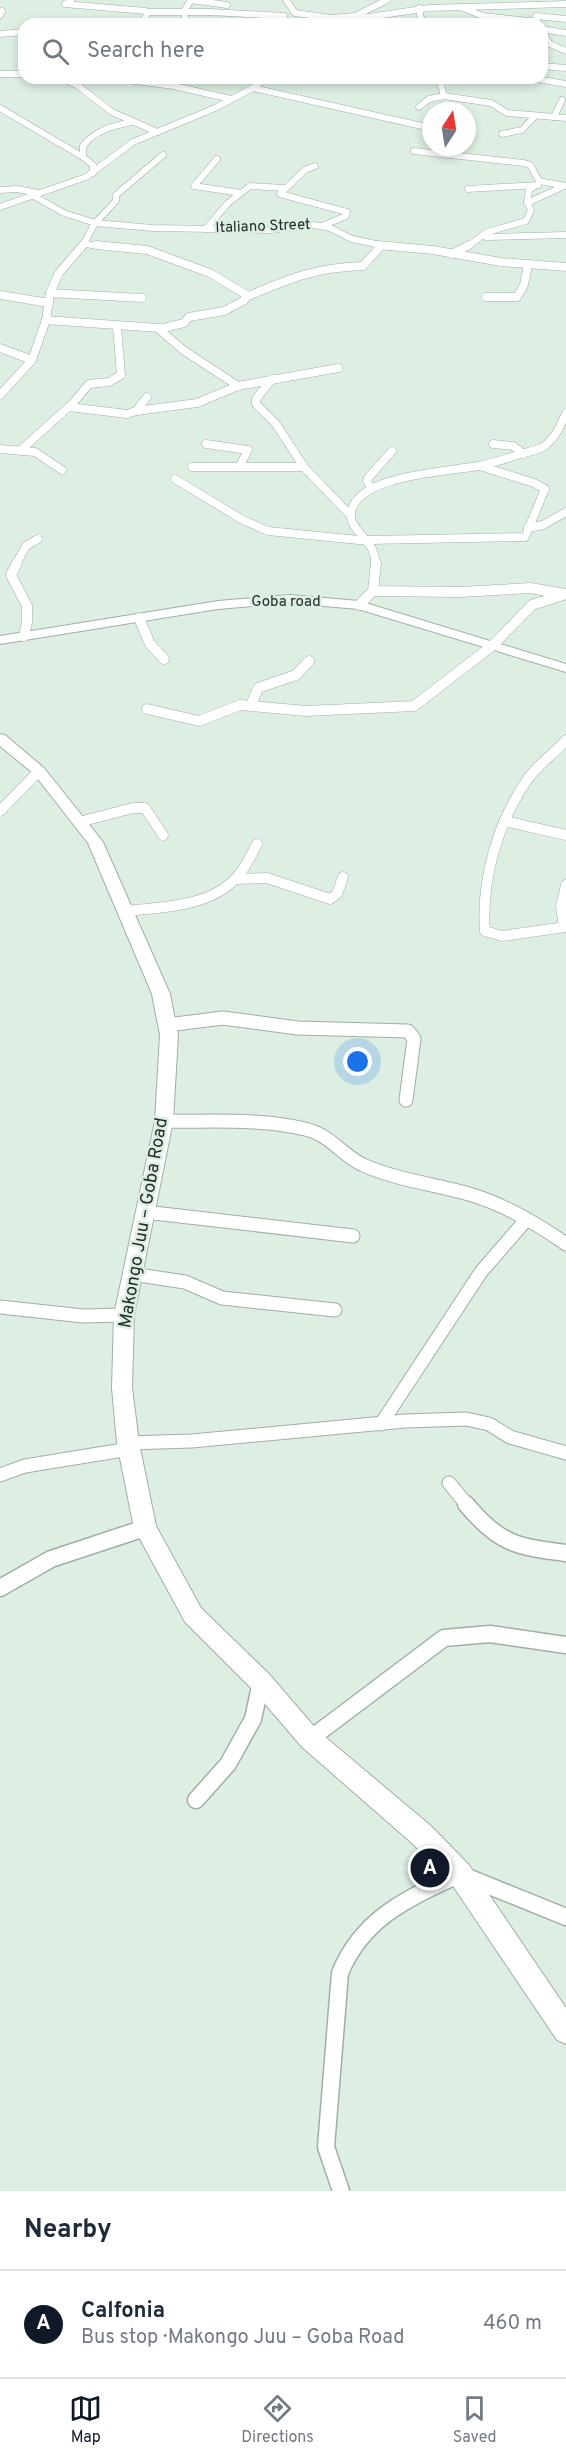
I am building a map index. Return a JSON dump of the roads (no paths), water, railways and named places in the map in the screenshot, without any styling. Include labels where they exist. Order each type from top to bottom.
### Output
[{"type":"street","points":[[71,0],[65,3],[148,12],[184,11],[284,16]]},
{"type":"street","points":[[185,18],[184,11],[191,0],[227,5]]},
{"type":"street","points":[[285,0],[295,13]]},
{"type":"street","points":[[353,18],[387,0]]},
{"type":"street","points":[[364,18],[394,10],[456,4],[566,4]]},
{"type":"street","points":[[456,4],[474,14],[496,18]]},
{"type":"street","points":[[530,4],[537,18]]},
{"type":"street","points":[[419,8],[421,18]]},
{"type":"street","points":[[145,18],[148,12]]},
{"type":"street","points":[[276,18],[295,13],[331,18],[356,16]]},
{"type":"street","points":[[548,20],[566,19]]},
{"type":"street","points":[[548,31],[566,33]]},
{"type":"street","points":[[0,34],[18,32]]},
{"type":"street","points":[[548,45],[566,51]]},
{"type":"street","points":[[548,67],[566,69]]},
{"type":"street","points":[[0,74],[18,74]]},
{"type":"street","points":[[548,81],[566,84]]},
{"type":"street","points":[[73,84],[112,112],[157,132]]},
{"type":"street","points":[[158,84],[231,99]]},
{"type":"street","points":[[0,207],[93,173],[133,142],[202,115],[258,84]]},
{"type":"street","points":[[441,84],[444,96]]},
{"type":"street","points":[[253,88],[422,126]]},
{"type":"street","points":[[418,107],[429,99],[444,96],[491,103],[507,113],[566,118]]},
{"type":"street","points":[[554,117],[562,100]]},
{"type":"street","points":[[0,108],[83,157],[93,165],[93,173]]},
{"type":"street","points":[[502,134],[520,131],[530,125],[535,116]]},
{"type":"street","points":[[83,157],[83,146],[88,140],[103,130],[131,122]]},
{"type":"street","points":[[414,152],[524,163],[530,165],[539,181],[545,184]]},
{"type":"street","points":[[0,395],[32,360],[46,320],[50,293],[59,273],[84,244],[95,223],[116,201],[116,195],[163,155]]},
{"type":"street","points":[[218,159],[194,186],[241,193]]},
{"type":"street","points":[[315,165],[305,170],[284,188],[281,195],[347,212],[346,216],[322,226]]},
{"type":"street","points":[[468,189],[545,184],[565,186]]},
{"type":"street","points":[[206,229],[223,208],[254,185],[284,188]]},
{"type":"street","points":[[452,254],[470,245],[479,237],[526,220],[531,210],[527,203],[529,190],[535,186]]},
{"type":"street","points":[[527,203],[565,186]]},
{"type":"street","points":[[0,190],[16,189],[36,194]]},
{"type":"street","name":"Italiano Street","points":[[36,194],[64,213],[95,223],[159,228],[274,230],[322,226],[352,239],[381,246],[528,265],[566,267]]},
{"type":"street","points":[[154,237],[159,228]]},
{"type":"street","points":[[479,237],[566,235]]},
{"type":"street","points":[[84,244],[148,248],[214,275],[246,297]]},
{"type":"street","points":[[46,320],[88,321],[117,327],[159,328],[182,324],[189,317],[224,311],[245,300],[246,297],[299,274],[342,266],[363,266],[381,246]]},
{"type":"street","points":[[486,297],[517,297],[524,285],[528,265]]},
{"type":"street","points":[[50,293],[142,298]]},
{"type":"street","points":[[2,297],[49,303]]},
{"type":"street","points":[[22,449],[69,406],[89,384],[109,382],[121,375],[117,327]]},
{"type":"street","points":[[159,328],[183,350],[238,386]]},
{"type":"street","points":[[0,348],[32,360]]},
{"type":"street","points":[[69,406],[118,414],[197,403],[238,386],[338,368]]},
{"type":"street","points":[[272,379],[255,401],[276,424],[304,467],[350,515],[353,524],[369,541],[376,559],[373,591],[359,605]]},
{"type":"street","points":[[136,411],[147,397]]},
{"type":"street","points":[[350,515],[354,502],[371,488],[386,482],[480,466],[543,447],[552,440],[566,413]]},
{"type":"street","points":[[206,444],[248,450],[239,467]]},
{"type":"street","points":[[493,444],[513,446],[524,454]]},
{"type":"street","points":[[0,449],[22,449],[35,452],[62,470]]},
{"type":"street","points":[[371,488],[367,481],[368,478],[392,451]]},
{"type":"street","points":[[175,479],[243,520],[268,531],[369,541],[525,537],[544,489],[534,483],[480,466]]},
{"type":"street","points":[[192,467],[304,467]]},
{"type":"street","points":[[528,528],[543,525],[566,512]]},
{"type":"street","points":[[24,636],[28,614],[24,597],[15,586],[12,575],[26,546],[38,539]]},
{"type":"street","points":[[373,591],[471,592],[526,589],[566,594]]},
{"type":"street","points":[[147,709],[199,722],[222,710],[240,705],[306,711],[414,706],[492,646],[532,605],[566,594]]},
{"type":"street","name":"Goba road","points":[[0,640],[254,601],[290,599],[359,605],[566,668]]},
{"type":"street","points":[[139,618],[150,644],[164,659]]},
{"type":"street","points":[[251,705],[258,688],[296,675],[309,661]]},
{"type":"street","name":"Makongo Juu – Goba Road","points":[[0,738],[28,759],[39,771],[95,842],[161,994],[169,1035],[164,1121],[124,1315],[123,1388],[129,1446],[146,1528],[193,1615],[261,1682],[310,1739],[422,1835],[460,1874],[566,2031]]},
{"type":"street","points":[[566,740],[527,780],[504,821],[492,861],[483,919],[485,931],[502,936],[565,927],[561,906],[566,885]]},
{"type":"street","points":[[0,811],[39,771]]},
{"type":"street","points":[[79,822],[133,808],[145,808],[163,835]]},
{"type":"street","points":[[504,821],[566,835]]},
{"type":"street","points":[[126,910],[200,900],[221,890],[235,879],[257,844]]},
{"type":"street","points":[[235,879],[253,876],[267,878],[330,899],[337,894],[343,877]]},
{"type":"street","points":[[167,1025],[223,1018],[298,1028],[408,1031],[414,1039],[406,1100]]},
{"type":"street","points":[[164,1121],[277,1125],[307,1129],[322,1134],[349,1157],[367,1167],[500,1204],[566,1244]]},
{"type":"street","points":[[145,1212],[353,1236]]},
{"type":"street","points":[[381,1424],[481,1272],[526,1220]]},
{"type":"street","points":[[132,1274],[185,1282],[222,1298],[335,1310]]},
{"type":"street","points":[[0,1307],[74,1315],[124,1315]]},
{"type":"street","points":[[0,1475],[25,1466],[129,1446],[446,1419],[477,1420],[489,1424],[510,1437],[566,1453]]},
{"type":"street","points":[[449,1483],[472,1510],[507,1541],[534,1549],[566,1553]]},
{"type":"street","points":[[0,1588],[19,1574],[67,1554],[146,1528]]},
{"type":"street","points":[[310,1739],[444,1638],[463,1633],[489,1634],[566,1645]]},
{"type":"street","points":[[196,1800],[228,1764],[253,1719],[261,1682]]},
{"type":"street","points":[[341,2191],[326,2147],[340,1972],[351,1946],[380,1917],[408,1899],[460,1874],[566,1917]]},
{"type":"place","name":"Calfonia","points":[[430,1868]]}]
